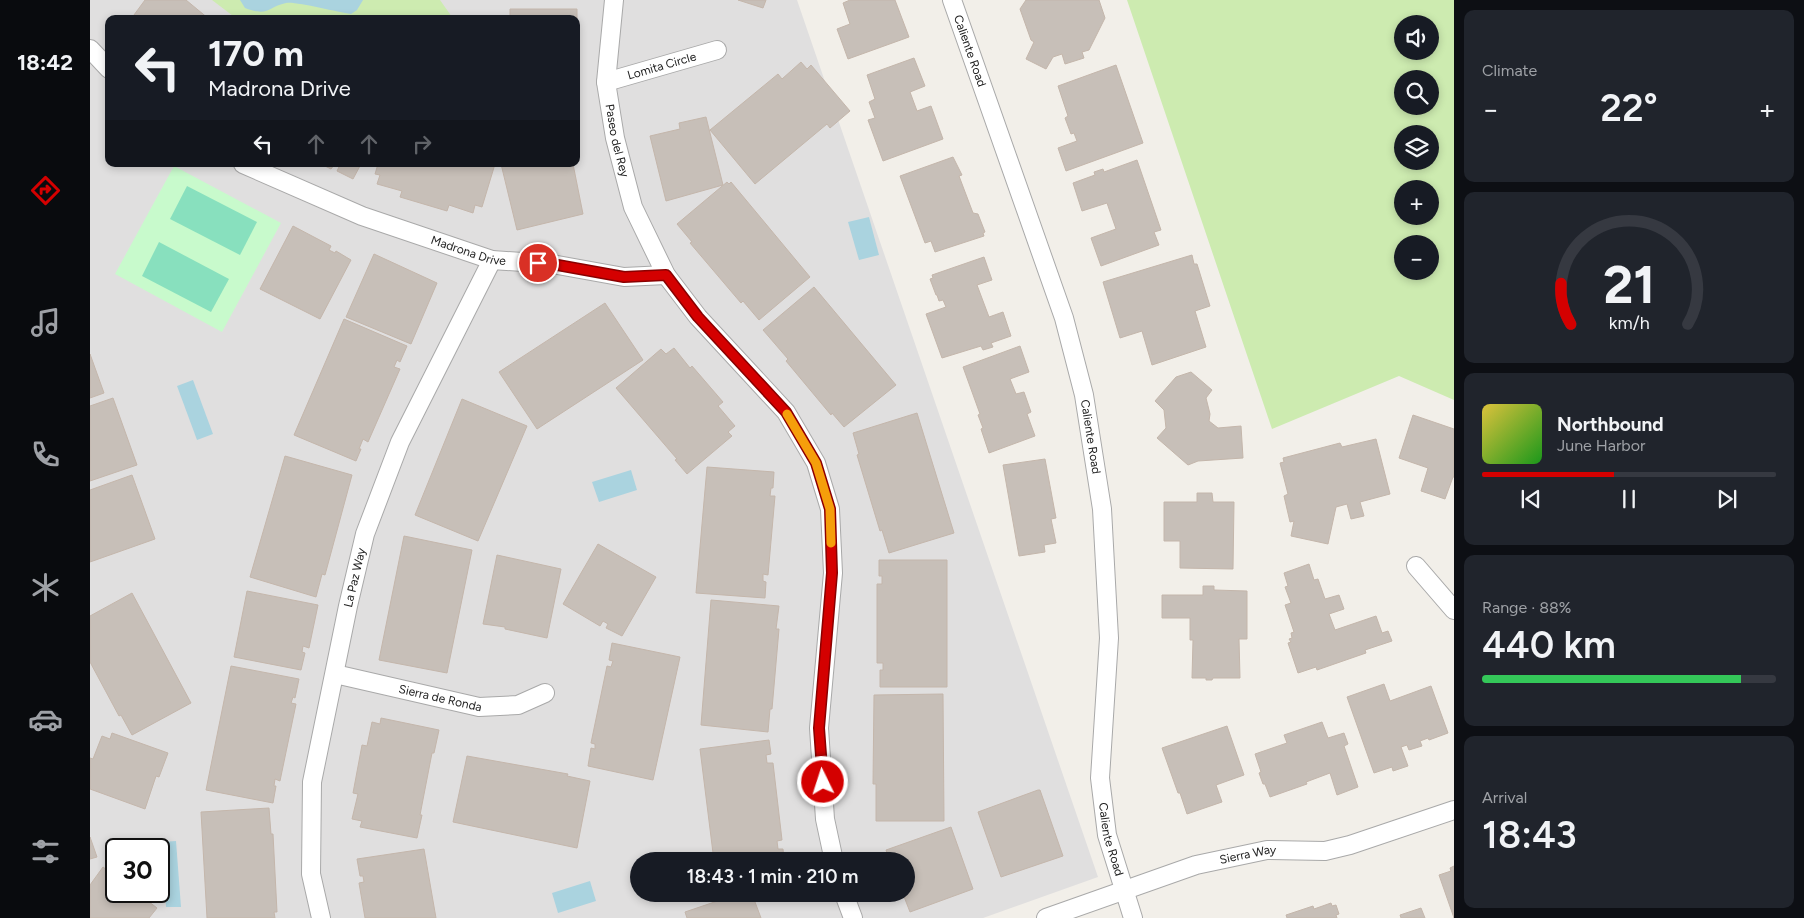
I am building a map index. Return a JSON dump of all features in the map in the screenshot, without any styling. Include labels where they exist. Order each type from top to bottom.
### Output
[{"type":"street","name":"Paseo del Rey","points":[[614,0],[606,82],[615,138],[633,207],[666,275]]},
{"type":"street","name":"Caliente Road","points":[[952,0],[1064,318],[1084,395],[1102,509],[1108,638],[1100,778],[1107,835],[1133,918]]},
{"type":"street","points":[[90,49],[105,65]]},
{"type":"street","name":"Lomita Circle","points":[[606,82],[717,50]]},
{"type":"street","name":"Madrona Drive","points":[[250,167],[362,216],[492,260],[552,264],[624,277],[666,275]]},
{"type":"street","name":"La Paz Way","points":[[321,918],[311,874],[312,782],[348,606],[365,534],[400,442],[492,260]]},
{"type":"street","points":[[666,275],[698,317],[786,412],[816,463],[830,509],[832,573],[819,728],[825,819],[832,852]]},
{"type":"street","points":[[1416,566],[1454,610]]},
{"type":"street","name":"Sierra de Ronda","points":[[334,674],[479,706],[518,705],[544,693]]},
{"type":"street","name":"Sierra Way","points":[[1046,918],[1196,865],[1267,850],[1325,851],[1454,810]]},
{"type":"street","points":[[847,902],[853,918]]},
{"type":"shaded area","points":[[90,0],[797,0],[1098,877],[983,918],[90,918]]},
{"type":"green space","points":[[212,0],[440,0],[451,15],[232,15]]},
{"type":"green space","points":[[1127,0],[1454,0],[1454,400],[1399,376],[1272,429]]},
{"type":"green space","points":[[173,167],[281,223],[222,332],[115,274]]},
{"type":"green space","points":[[187,186],[257,222],[240,255],[170,219]]},
{"type":"green space","points":[[159,242],[229,279],[211,312],[142,276]]},
{"type":"water","points":[[240,0],[363,0],[357,10],[351,14],[291,3],[259,12],[245,8]]},
{"type":"water","points":[[869,217],[879,255],[859,260],[848,222]]},
{"type":"water","points":[[193,380],[213,434],[197,440],[177,386]]},
{"type":"water","points":[[631,470],[637,490],[599,502],[592,482]]},
{"type":"water","points":[[170,841],[176,841],[181,907],[166,907],[166,903],[170,903]]},
{"type":"water","points":[[590,881],[596,901],[558,913],[552,893]]},
{"type":"building","points":[[145,0],[186,0],[204,15],[134,15]]},
{"type":"building","points":[[738,0],[766,0],[763,8]]},
{"type":"building","points":[[850,0],[895,0],[909,37],[848,59],[837,29],[850,24],[843,3]]},
{"type":"building","points":[[1026,0],[1099,0],[1105,18],[1089,50],[1082,52],[1084,58],[1065,64],[1062,54],[1053,57],[1046,69],[1026,59],[1034,42],[1031,40],[1020,9]]},
{"type":"building","points":[[510,9],[577,9],[577,15],[510,15]]},
{"type":"building","points":[[914,58],[925,86],[910,92],[917,111],[931,106],[943,139],[883,161],[868,120],[875,118],[869,102],[875,99],[867,75]]},
{"type":"building","points":[[801,62],[807,69],[811,65],[850,111],[830,128],[827,124],[755,184],[710,130],[778,74],[782,79]]},
{"type":"building","points":[[1116,65],[1143,143],[1066,171],[1058,148],[1077,141],[1074,133],[1071,134],[1065,118],[1068,116],[1058,86]]},
{"type":"building","points":[[706,117],[723,185],[666,201],[650,136],[680,129],[679,123]]},
{"type":"building","points":[[953,157],[962,175],[959,176],[973,213],[978,214],[985,232],[983,233],[984,236],[935,252],[931,241],[925,243],[900,176]]},
{"type":"building","points":[[1137,160],[1161,230],[1154,232],[1159,245],[1101,266],[1091,238],[1116,229],[1107,203],[1082,211],[1073,183],[1095,175],[1094,172],[1103,169],[1104,172]]},
{"type":"building","points":[[339,167],[359,167],[353,179],[337,171]]},
{"type":"building","points":[[377,167],[494,167],[482,207],[475,205],[473,213],[449,205],[447,211],[400,197],[402,191],[377,184],[380,175],[375,174]]},
{"type":"building","points":[[502,167],[574,167],[583,214],[517,230]]},
{"type":"building","points":[[727,182],[729,184],[731,182],[810,277],[759,320],[743,301],[741,303],[690,243],[692,242],[677,224]]},
{"type":"building","points":[[293,226],[331,246],[329,250],[335,253],[336,251],[351,260],[320,319],[260,289]]},
{"type":"building","points":[[374,254],[437,283],[411,344],[346,317]]},
{"type":"building","points":[[1192,255],[1194,264],[1197,264],[1210,306],[1195,311],[1206,347],[1152,365],[1142,331],[1120,338],[1103,282]]},
{"type":"building","points":[[984,257],[992,280],[977,285],[989,317],[1003,312],[1011,336],[991,343],[993,347],[983,350],[981,346],[942,358],[926,314],[946,307],[943,300],[939,301],[930,279],[933,278],[932,275]]},
{"type":"building","points":[[814,287],[896,385],[844,427],[832,413],[831,415],[763,330]]},
{"type":"building","points":[[605,303],[643,360],[537,429],[499,372]]},
{"type":"building","points":[[344,319],[407,346],[400,362],[397,360],[394,367],[400,369],[368,442],[363,439],[356,461],[294,435]]},
{"type":"building","points":[[1020,346],[1029,372],[1010,379],[1016,394],[1024,392],[1031,412],[1027,414],[1035,436],[989,453],[981,429],[983,428],[978,415],[980,414],[963,367]]},
{"type":"building","points":[[674,348],[690,368],[692,366],[723,402],[718,406],[735,426],[728,432],[732,436],[687,474],[675,460],[677,459],[616,388],[661,349],[666,354]]},
{"type":"building","points":[[90,354],[104,393],[90,398]]},
{"type":"building","points":[[1191,372],[1212,390],[1206,398],[1210,414],[1209,421],[1218,428],[1241,426],[1243,458],[1198,461],[1188,465],[1157,438],[1166,428],[1164,410],[1155,401],[1176,377]]},
{"type":"building","points":[[113,398],[137,465],[90,481],[90,406]]},
{"type":"building","points":[[462,399],[527,426],[478,541],[415,515]]},
{"type":"building","points":[[917,413],[954,533],[889,553],[882,530],[880,531],[857,455],[859,454],[853,433]]},
{"type":"building","points":[[1413,415],[1454,429],[1454,477],[1445,499],[1421,491],[1428,468],[1399,458]]},
{"type":"building","points":[[1376,439],[1390,494],[1360,502],[1364,516],[1351,519],[1347,504],[1336,507],[1328,544],[1291,536],[1294,521],[1290,522],[1284,496],[1288,494],[1280,463],[1284,462],[1283,458],[1340,443],[1342,447]]},
{"type":"building","points":[[285,456],[352,475],[325,575],[322,574],[316,597],[250,577]]},
{"type":"building","points":[[1045,459],[1056,518],[1051,519],[1056,543],[1044,545],[1045,552],[1019,556],[1003,465]]},
{"type":"building","points":[[707,467],[774,472],[773,488],[771,488],[770,496],[775,496],[768,575],[763,574],[763,581],[766,582],[765,598],[696,593]]},
{"type":"building","points":[[132,475],[155,539],[90,562],[90,490]]},
{"type":"building","points":[[1197,493],[1212,493],[1213,502],[1234,502],[1233,569],[1180,568],[1180,541],[1164,541],[1164,502],[1197,502]]},
{"type":"building","points":[[404,536],[472,550],[447,673],[379,660]]},
{"type":"building","points":[[598,544],[656,577],[622,636],[606,628],[608,624],[603,621],[600,626],[563,604]]},
{"type":"building","points":[[497,555],[561,569],[547,638],[505,629],[505,627],[483,624]]},
{"type":"building","points":[[879,560],[947,560],[947,687],[880,687],[880,670],[883,670],[883,663],[877,663],[877,584],[882,584],[882,576],[879,576]]},
{"type":"building","points":[[1309,564],[1314,580],[1318,579],[1325,599],[1339,595],[1344,609],[1329,614],[1335,630],[1376,616],[1382,633],[1388,631],[1392,641],[1365,650],[1366,653],[1317,670],[1316,667],[1298,673],[1288,643],[1291,642],[1289,639],[1292,638],[1291,633],[1294,632],[1285,605],[1291,603],[1285,587],[1288,586],[1284,573]]},
{"type":"building","points":[[1203,586],[1214,586],[1214,590],[1247,591],[1247,639],[1239,639],[1240,678],[1213,678],[1212,680],[1206,680],[1206,678],[1192,678],[1193,640],[1190,640],[1190,618],[1162,618],[1162,595],[1203,595]]},
{"type":"building","points":[[247,591],[318,605],[309,648],[303,646],[302,652],[305,653],[301,670],[234,657]]},
{"type":"building","points":[[132,593],[191,703],[132,735],[121,715],[119,716],[90,662],[90,616]]},
{"type":"building","points":[[711,600],[779,606],[776,629],[779,629],[772,709],[770,709],[768,732],[701,725]]},
{"type":"building","points":[[612,643],[680,657],[653,780],[588,766],[591,748],[595,749],[595,744],[591,743],[607,666],[611,667],[613,661],[609,660]]},
{"type":"building","points":[[231,666],[299,679],[295,698],[293,697],[291,703],[296,704],[280,781],[275,779],[274,786],[276,786],[273,803],[206,790]]},
{"type":"building","points":[[1384,684],[1390,701],[1431,686],[1448,733],[1429,740],[1428,738],[1420,741],[1422,746],[1409,750],[1407,745],[1401,747],[1408,766],[1393,771],[1392,767],[1374,773],[1347,697]]},
{"type":"building","points":[[943,694],[944,821],[876,821],[876,784],[873,784],[874,695]]},
{"type":"building","points":[[381,718],[439,730],[434,753],[432,753],[417,838],[360,827],[362,821],[352,819],[358,794],[353,793],[362,745],[367,746],[372,722],[380,724]]},
{"type":"building","points":[[1322,722],[1328,738],[1344,733],[1348,744],[1344,746],[1358,787],[1337,795],[1330,773],[1306,782],[1307,784],[1270,797],[1259,773],[1261,772],[1255,754],[1287,743],[1284,735]]},
{"type":"building","points":[[1227,726],[1244,775],[1216,785],[1222,802],[1187,814],[1162,748]]},
{"type":"building","points":[[112,733],[168,753],[159,777],[156,776],[145,809],[90,789],[90,758],[93,759],[102,736],[110,739]]},
{"type":"building","points":[[769,740],[771,754],[766,755],[767,763],[773,763],[782,840],[777,841],[778,849],[783,849],[783,852],[713,852],[700,749]]},
{"type":"building","points":[[467,756],[568,774],[567,776],[590,781],[577,848],[453,822]]},
{"type":"building","points":[[1040,790],[1063,856],[1001,877],[978,812]]},
{"type":"building","points":[[269,808],[271,834],[273,834],[277,912],[274,912],[275,918],[207,918],[201,812]]},
{"type":"building","points":[[951,827],[973,889],[910,912],[906,902],[915,902],[915,852],[887,852],[886,850]]},
{"type":"building","points":[[90,837],[97,857],[90,859]]},
{"type":"building","points":[[424,849],[436,918],[365,918],[359,883],[364,882],[363,876],[360,876],[357,859]]},
{"type":"building","points":[[1454,866],[1454,918],[1439,875],[1451,871],[1450,868]]},
{"type":"building","points":[[103,867],[105,869],[105,903],[151,903],[157,908],[149,918],[90,918],[90,885]]},
{"type":"building","points":[[714,902],[755,902],[761,918],[687,918],[685,912]]},
{"type":"building","points":[[1331,903],[1332,906],[1336,905],[1339,914],[1336,915],[1337,918],[1287,918],[1286,915],[1313,906],[1314,909]]},
{"type":"building","points":[[1421,908],[1425,918],[1401,918],[1400,915]]},
{"type":"slow traffic","points":[[787,414],[816,463],[830,509],[831,543]]},
{"type":"route","points":[[538,263],[624,277],[666,275],[698,317],[786,412],[816,463],[830,509],[832,573],[819,728],[823,782]]}]
